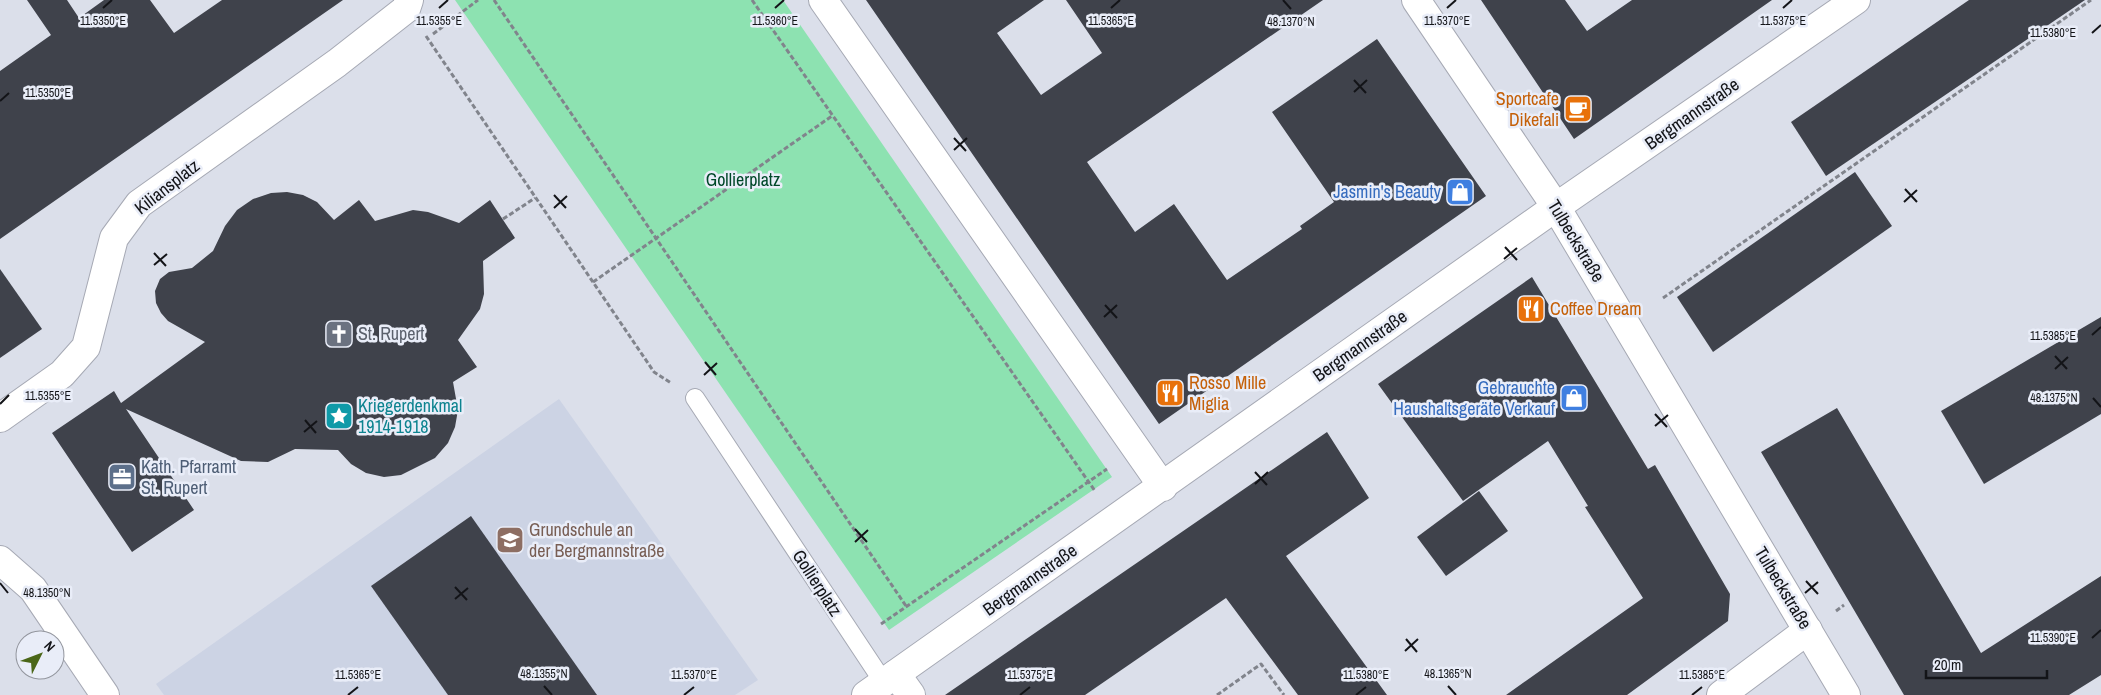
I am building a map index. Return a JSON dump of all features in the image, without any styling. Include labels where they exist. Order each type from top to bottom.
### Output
[{"type":"street","points":[[822,0],[1162,487]]},
{"type":"street","name":"Tulbeckstraße","points":[[1416,0],[1556,207],[1846,695]]},
{"type":"street","name":"Bergmannstraße","points":[[889,687],[1116,520],[1556,207],[1856,0]]},
{"type":"street","name":"Kiliansplatz","points":[[0,418],[62,374],[86,347],[114,238],[139,204],[337,63],[407,4]]},
{"type":"street","points":[[0,560],[33,590],[105,695]]},
{"type":"street","points":[[1721,695],[1808,630]]},
{"type":"lane","name":"Gollierplatz","points":[[695,398],[856,641],[889,687]]},
{"type":"path","points":[[427,38],[478,0]]},
{"type":"path","points":[[494,0],[906,606]]},
{"type":"path","points":[[752,0],[1116,520]]},
{"type":"path","points":[[1663,298],[2091,0]]},
{"type":"path","points":[[407,4],[427,38],[654,372],[695,398]]},
{"type":"path","points":[[593,282],[657,240],[832,116]]},
{"type":"path","points":[[503,219],[535,198]]},
{"type":"path","points":[[856,641],[1135,449]]},
{"type":"path","points":[[1216,695],[1262,664],[1284,695]]},
{"type":"shaded area","name":"Grundschule an der Bergmannstraße","points":[[559,399],[758,680],[735,695],[164,695],[156,684]]},
{"type":"green space","name":"Gollierplatz","points":[[455,0],[783,0],[1112,477],[889,630]]},
{"type":"building","points":[[27,0],[67,0],[79,18],[104,0],[150,0],[174,33],[222,0],[343,0],[0,239],[0,71],[51,35]]},
{"type":"building","points":[[866,0],[1044,0],[997,33],[1041,95],[1102,53],[1066,0],[1323,0],[1087,162],[1135,232],[1174,204],[1227,280],[1302,229],[1300,226],[1334,202],[1272,112],[1377,39],[1486,196],[1159,424]]},
{"type":"building","points":[[1481,0],[1565,0],[1587,31],[1632,0],[1772,0],[1574,139]]},
{"type":"building","points":[[1969,0],[2085,0],[1826,176],[1791,122]]},
{"type":"building","points":[[1855,172],[1892,226],[1713,352],[1677,297]]},
{"type":"building","name":"St. Rupert","points":[[287,192],[303,195],[317,202],[334,220],[359,200],[375,221],[413,210],[428,212],[459,223],[490,200],[515,238],[483,261],[484,294],[480,309],[458,340],[477,367],[453,382],[458,410],[455,427],[448,443],[435,458],[401,475],[384,477],[366,473],[351,464],[338,450],[295,449],[268,462],[241,461],[126,409],[194,510],[132,552],[52,433],[114,391],[121,403],[205,342],[168,321],[161,313],[156,303],[155,291],[160,279],[169,272],[192,268],[213,251],[225,226],[237,210],[253,199],[271,193]]},
{"type":"building","points":[[0,269],[42,329],[0,358]]},
{"type":"building","points":[[1532,277],[1648,469],[1655,465],[1730,594],[1728,621],[1627,695],[1506,695],[1643,598],[1585,507],[1588,506],[1548,441],[1463,501],[1378,384]]},
{"type":"building","points":[[2101,317],[2101,414],[1984,484],[1941,411]]},
{"type":"building","points":[[1837,408],[1981,653],[2101,576],[2101,675],[2069,695],[1904,695],[1761,452]]},
{"type":"building","points":[[1327,432],[1369,498],[1286,556],[1387,695],[1298,695],[1226,598],[1085,695],[945,695]]},
{"type":"building","points":[[1479,491],[1508,531],[1446,576],[1417,537]]},
{"type":"building","points":[[471,516],[597,695],[448,695],[371,586]]},
{"type":"place","name":"Sportcafe Dikefali","points":[[1578,109]]},
{"type":"place","name":"Jasmin's Beauty","points":[[1460,192]]},
{"type":"place","name":"Coffee Dream","points":[[1531,309]]},
{"type":"place","name":"St. Rupert","points":[[339,334]]},
{"type":"place","name":"Rosso Mille Miglia","points":[[1170,393]]},
{"type":"place","name":"Gebrauchte Haushaltsgeräte Verkauf","points":[[1574,398]]},
{"type":"place","name":"Kriegerdenkmal 1914-1918","points":[[339,416]]},
{"type":"place","name":"Kath. Pfarramt St. Rupert","points":[[122,477]]},
{"type":"place","name":"Grundschule an der Bergmannstraße","points":[[510,540]]}]
